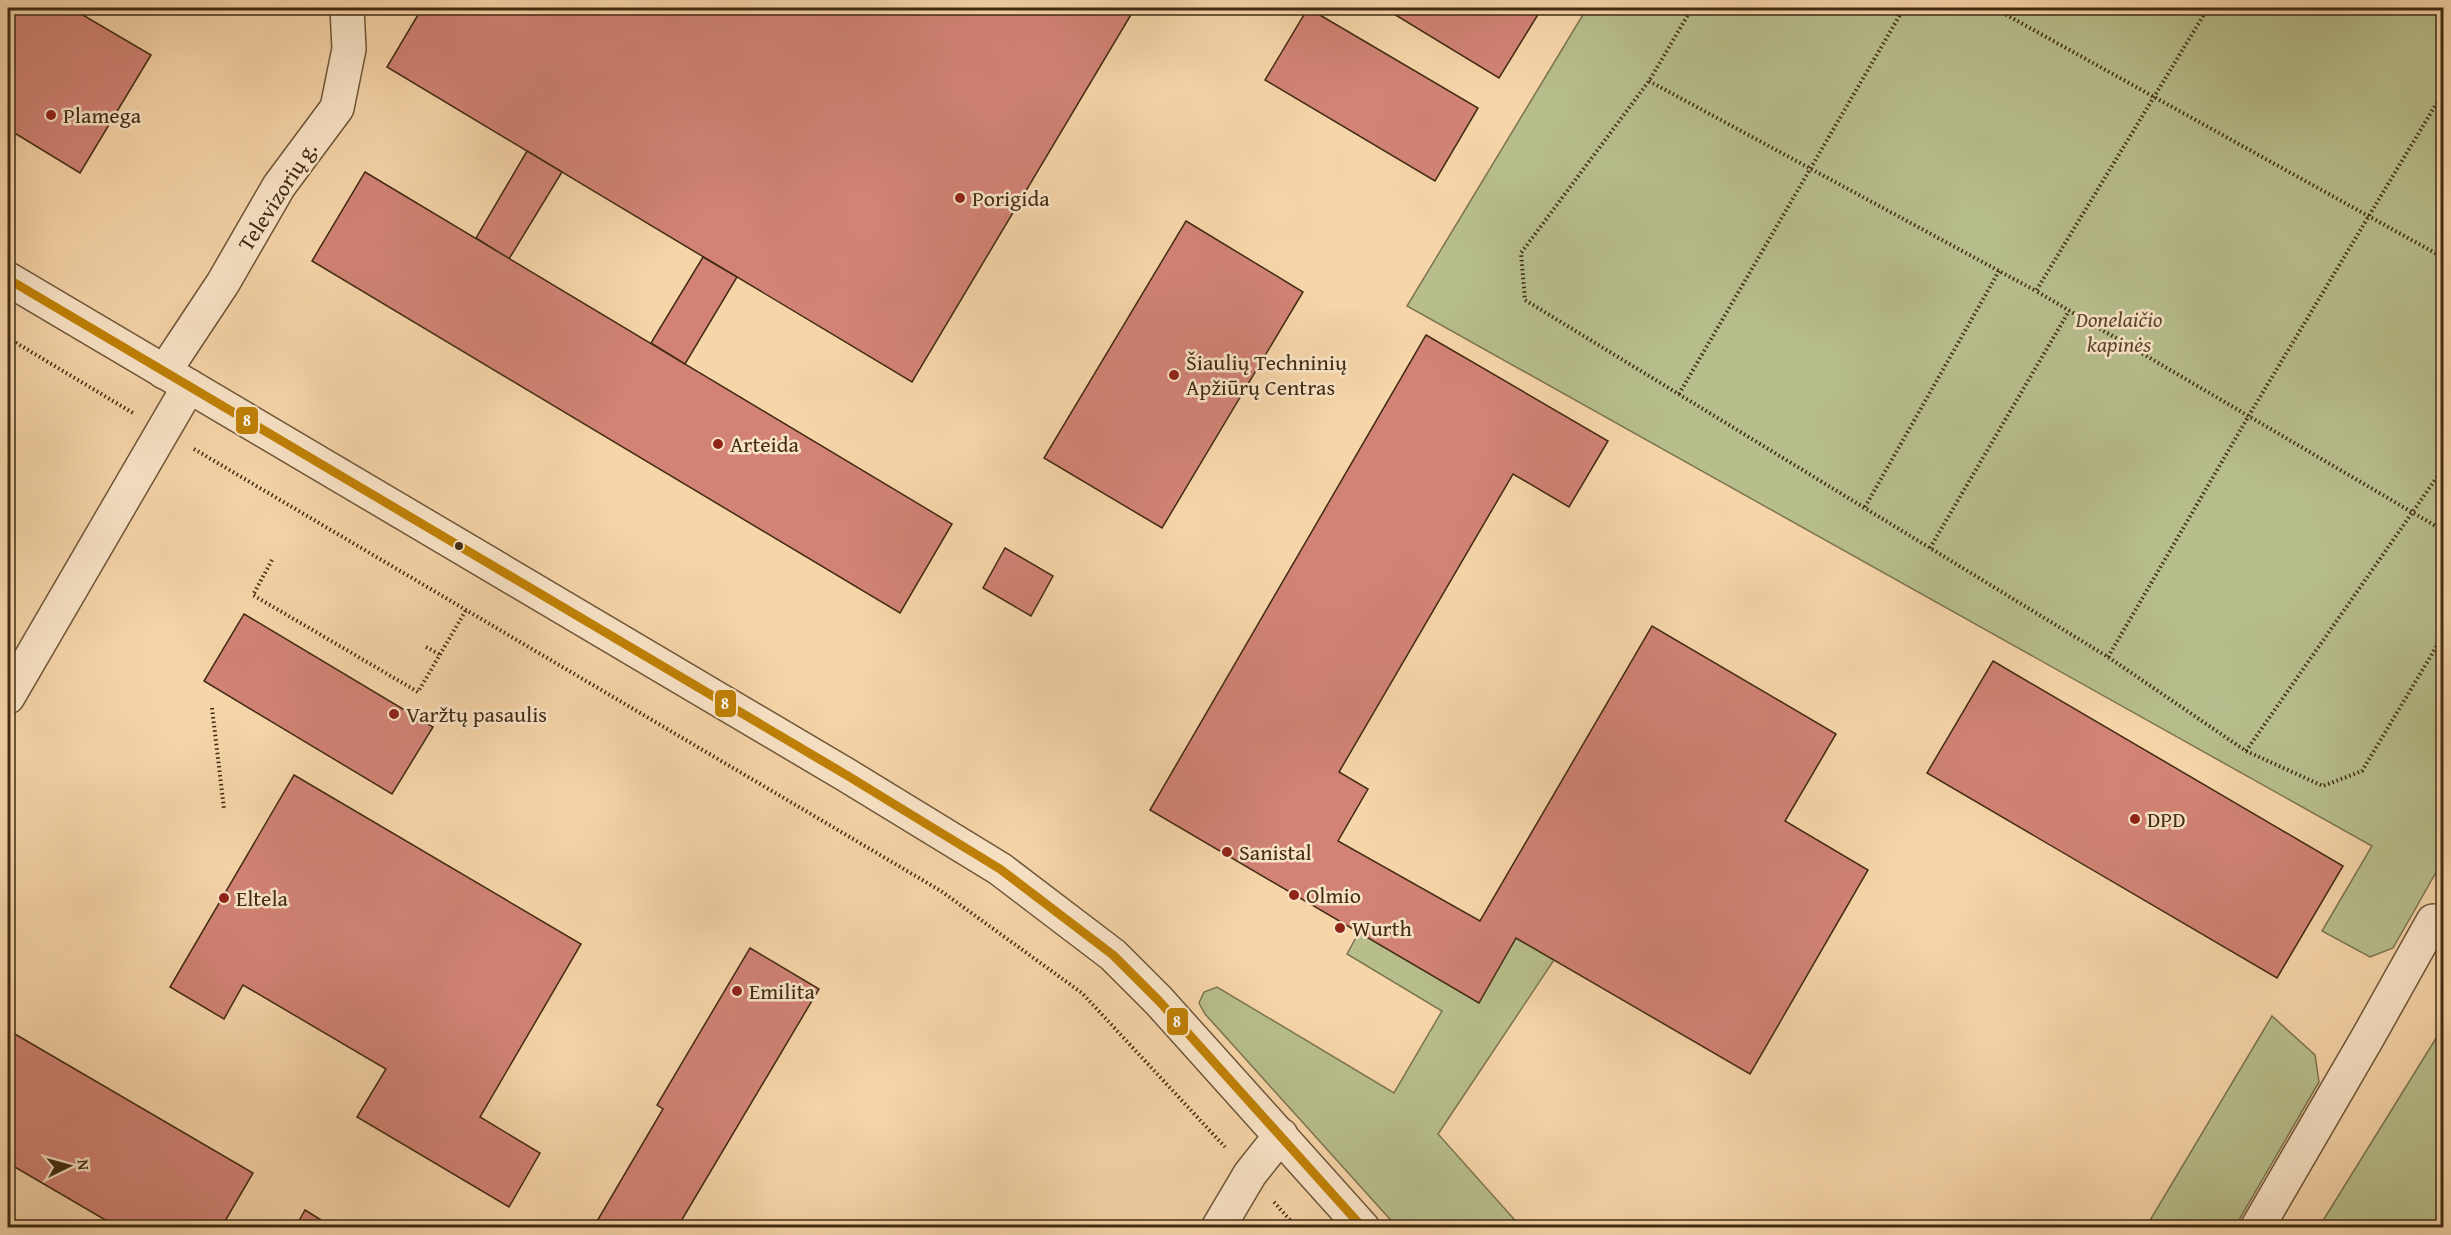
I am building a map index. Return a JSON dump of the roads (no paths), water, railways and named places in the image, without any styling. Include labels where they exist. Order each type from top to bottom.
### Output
[{"type":"street","name":"Televizorių g.","points":[[8,697],[163,431],[177,379],[223,283],[279,186],[337,108],[349,49],[347,8]]},
{"type":"street","points":[[8,279],[838,770],[1000,869],[1113,955],[1159,1001],[1364,1227]]},
{"type":"street","points":[[2257,1227],[2433,921]]},
{"type":"street","points":[[1218,1227],[1250,1174],[1281,1135]]},
{"type":"place","name":"Plamega","points":[[51,115]]},
{"type":"place","name":"Porigida","points":[[960,198]]},
{"type":"place","name":"Šiaulių Techninių Apžiūrų Centras","points":[[1174,375]]},
{"type":"place","name":"Arteida","points":[[718,444]]},
{"type":"place","name":"Varžtų pasaulis","points":[[394,714]]},
{"type":"place","name":"DPD","points":[[2135,819]]},
{"type":"place","name":"Sanistal","points":[[1227,852]]},
{"type":"place","name":"Olmio","points":[[1294,895]]},
{"type":"place","name":"Eltela","points":[[224,898]]},
{"type":"place","name":"Wurth","points":[[1340,928]]},
{"type":"place","name":"Emilita","points":[[737,991]]},
{"type":"park label","name":"Donelaičio kapinės","points":[[2119,332]]}]
